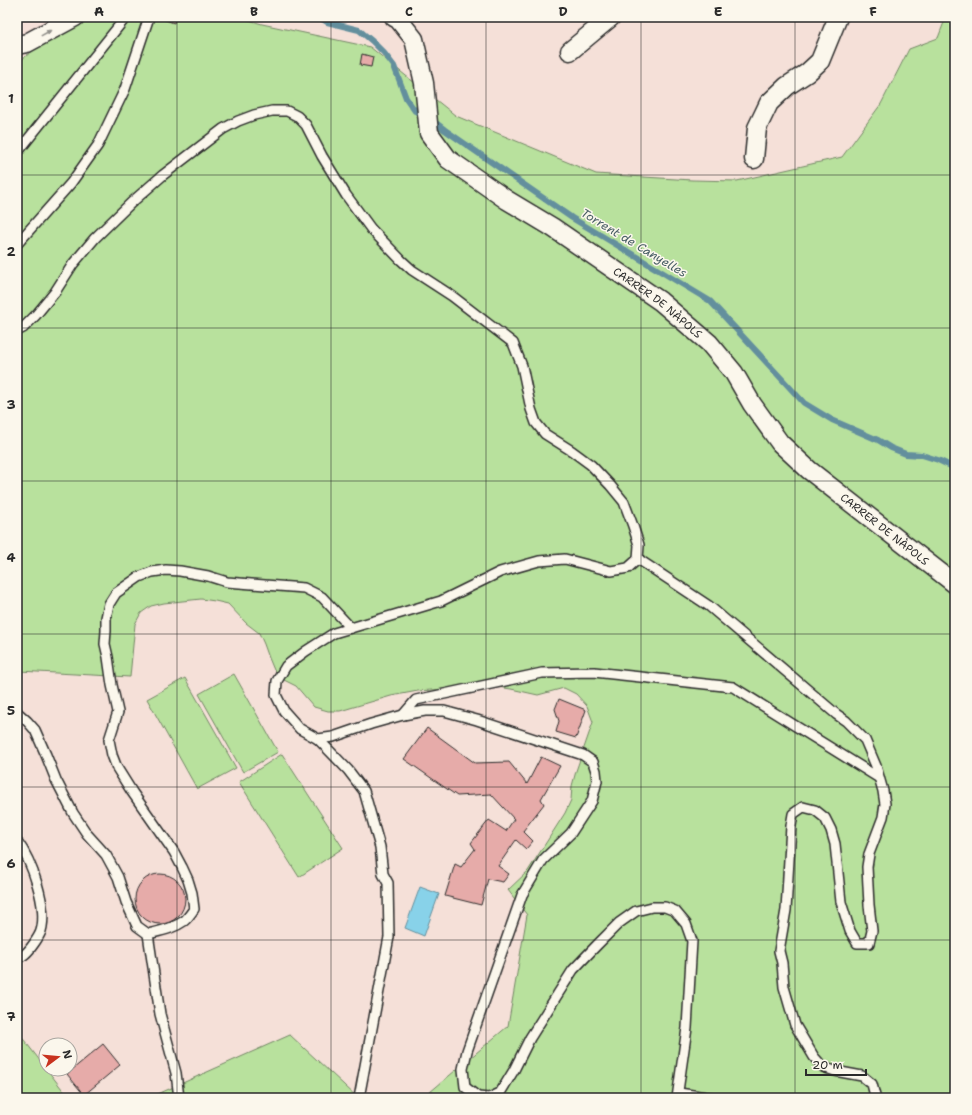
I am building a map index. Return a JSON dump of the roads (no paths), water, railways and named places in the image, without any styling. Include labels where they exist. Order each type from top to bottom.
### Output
[{"type":"street","points":[[17,45],[27,43],[75,17]]},
{"type":"street","name":"CARRER DE NÀPOLS","points":[[394,17],[398,19],[414,39],[424,83],[429,133],[448,159],[507,200],[552,227],[660,301],[709,343],[734,373],[752,404],[780,443],[809,470],[955,584]]},
{"type":"street","points":[[570,51],[611,17]]},
{"type":"street","points":[[754,159],[757,128],[769,103],[787,86],[807,73],[820,61],[838,17]]},
{"type":"lane","points":[[17,153],[126,17]]},
{"type":"lane","points":[[17,244],[71,183],[98,145],[125,89],[149,17]]},
{"type":"lane","points":[[17,331],[23,328],[36,315],[55,292],[73,264],[95,238],[162,175],[223,129],[238,121],[254,115],[272,111],[287,112],[297,116],[306,125],[322,156],[346,195],[371,229],[401,260],[412,270],[452,296],[513,343],[522,366],[531,409],[536,423],[544,434],[572,451],[591,465],[624,502],[639,545],[638,559],[628,568],[611,572],[565,559],[539,561],[500,572],[440,601],[334,633],[286,666],[278,681],[276,695],[284,711],[300,729],[318,739],[348,770],[364,791],[380,847],[384,874],[388,883],[389,937],[359,1098]]},
{"type":"lane","points":[[638,559],[709,606],[846,721],[865,740],[876,766],[885,804],[883,817],[869,854],[867,867],[872,931],[869,943],[857,943],[850,931],[841,902],[835,844],[831,830],[825,818],[815,810],[803,807],[793,814],[790,826],[790,852],[786,910],[779,951],[782,963],[784,987],[795,1025],[814,1057],[823,1067],[862,1076],[872,1084],[875,1096],[874,1098]]},
{"type":"lane","points":[[148,934],[173,927],[185,920],[194,909],[192,893],[182,867],[174,852],[117,768],[112,755],[109,740],[118,712],[105,644],[106,618],[109,604],[116,592],[139,576],[166,570],[208,576],[227,582],[304,588],[322,597],[351,628]]},
{"type":"lane","points":[[402,715],[416,700],[542,673],[594,672],[733,687],[879,778]]},
{"type":"lane","points":[[318,739],[333,737],[402,715],[425,711],[444,711],[477,720],[583,756],[593,762],[597,781],[592,800],[571,833],[543,860],[522,895],[467,1051],[463,1069],[465,1087],[478,1097],[488,1098],[500,1094],[530,1038],[573,970],[619,923],[636,911],[652,907],[665,907],[675,911],[686,924],[692,940],[687,1028],[678,1095],[713,1098]]},
{"type":"lane","points":[[17,712],[28,720],[35,730],[56,780],[73,813],[106,856],[118,877],[126,902],[137,926],[148,934],[160,1014],[176,1073],[179,1098]]},
{"type":"lane","points":[[17,841],[32,867],[39,892],[43,919],[41,932],[34,943],[25,954],[17,958]]},
{"type":"water","points":[[420,887],[439,894],[424,936],[405,928]]},
{"type":"waterway","name":"Torrent de Canyelles","points":[[319,17],[327,22],[359,30],[372,41],[394,66],[406,98],[415,111],[424,116]]},
{"type":"waterway","name":"Torrent de Canyelles","points":[[432,120],[572,218],[710,301],[804,403],[832,420],[878,440],[891,448],[906,454],[922,455],[938,460],[955,468]]}]
